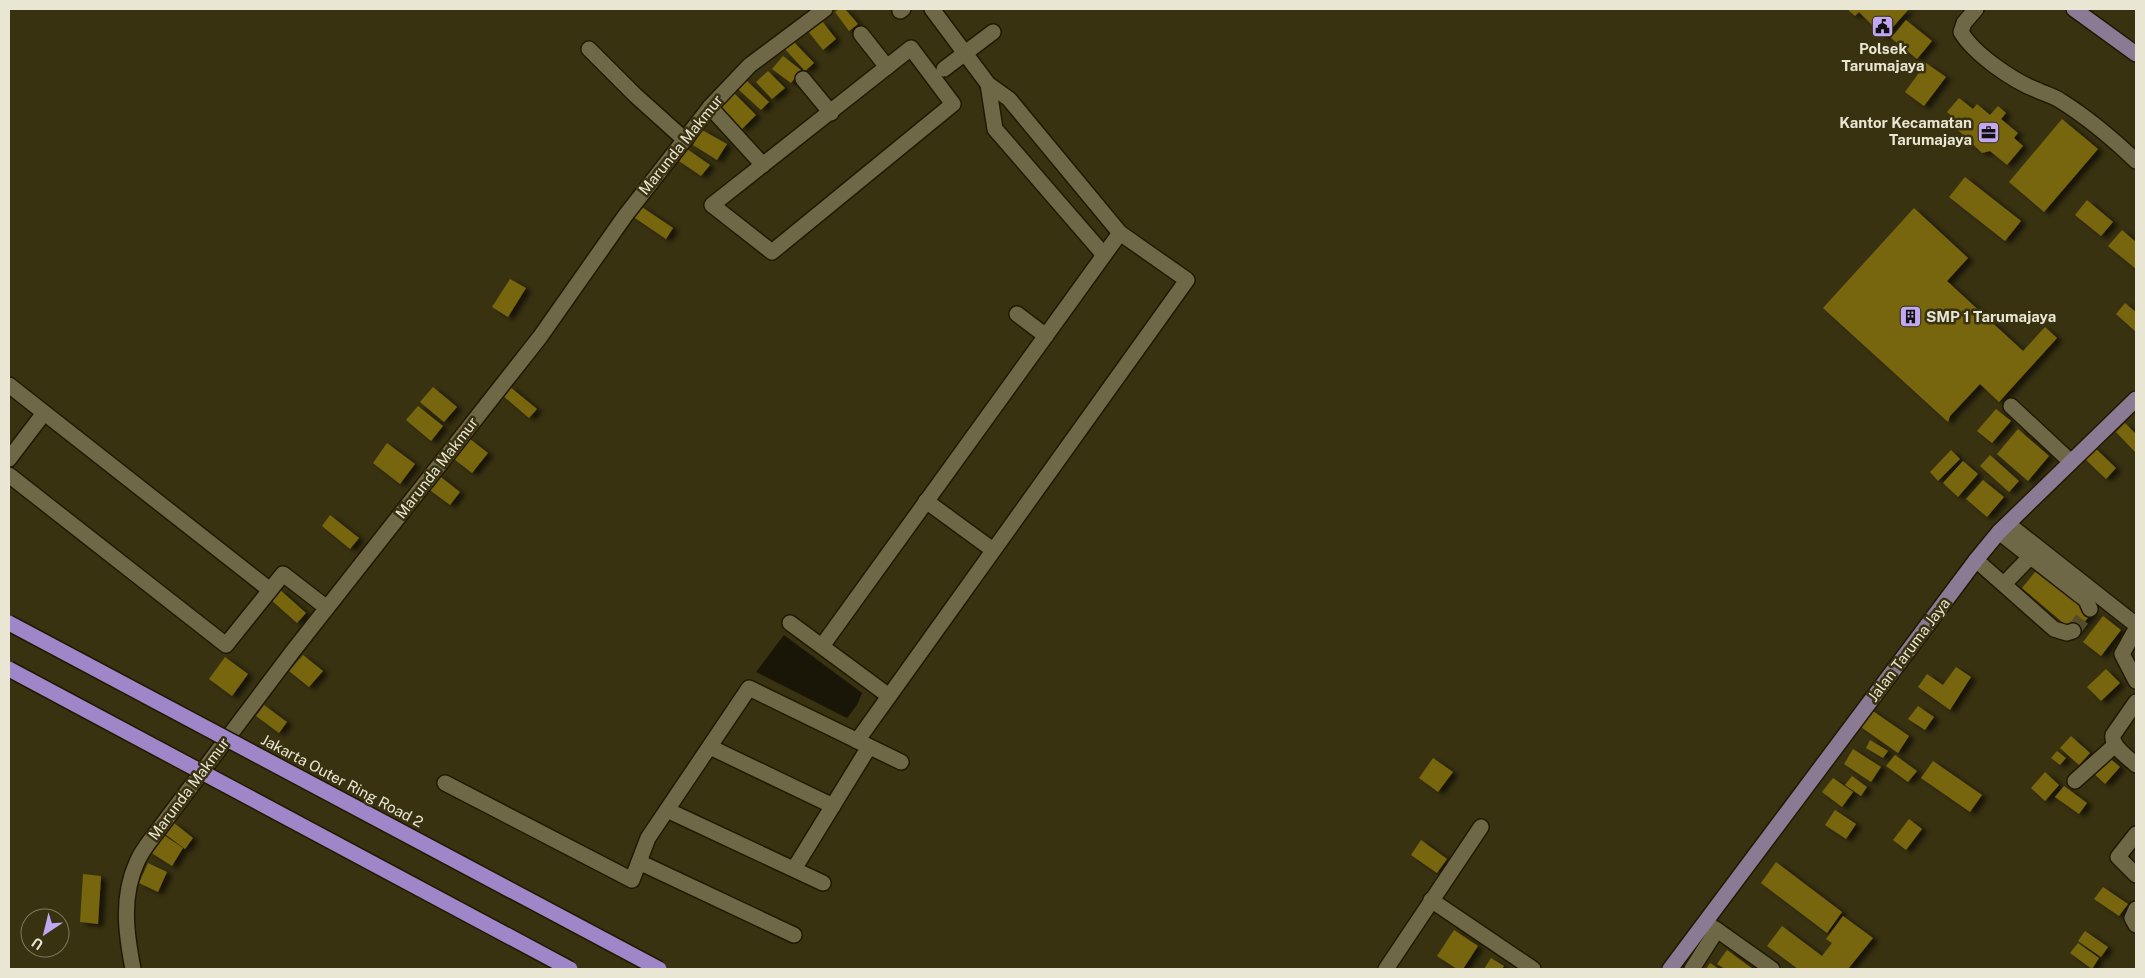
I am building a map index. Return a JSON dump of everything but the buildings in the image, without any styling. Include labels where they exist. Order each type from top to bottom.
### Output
[{"type":"highway","name":"Jakarta Outer Ring Road 2","points":[[9,623],[659,969]]},
{"type":"highway","points":[[9,669],[570,969]]},
{"type":"main road","points":[[2074,9],[2136,54]]},
{"type":"main road","name":"Jalan Taruma Jaya","points":[[1670,969],[1693,939],[1712,926],[1976,560],[2004,528],[2136,399]]},
{"type":"street","name":"Marunda Makmur","points":[[133,969],[125,914],[128,889],[137,862],[156,833],[327,608],[540,337],[625,216],[710,107],[750,65],[825,9]]},
{"type":"street","points":[[794,869],[832,806],[889,696],[1187,280],[1120,233],[1009,99],[988,84],[932,9]]},
{"type":"street","points":[[1976,9],[1964,23],[1962,32],[1966,41],[2016,79],[2035,90],[2059,99],[2136,159]]},
{"type":"street","points":[[944,69],[993,32]]},
{"type":"street","points":[[861,34],[888,67]]},
{"type":"street","points":[[911,48],[953,104],[772,252],[712,205],[831,113],[911,48]]},
{"type":"street","points":[[589,49],[635,95],[685,140]]},
{"type":"street","points":[[803,79],[831,113]]},
{"type":"street","points":[[988,84],[995,130],[1104,255]]},
{"type":"street","points":[[710,107],[763,165]]},
{"type":"street","points":[[822,646],[1120,233]]},
{"type":"street","points":[[1017,314],[1046,336]]},
{"type":"street","points":[[9,385],[270,590]]},
{"type":"street","points":[[2010,406],[2071,462]]},
{"type":"street","points":[[9,459],[44,413]]},
{"type":"street","points":[[9,475],[226,645],[283,574],[327,608]]},
{"type":"street","points":[[926,502],[993,550]]},
{"type":"street","points":[[2004,528],[2031,556],[2086,600],[2090,609]]},
{"type":"street","points":[[2004,528],[2136,624],[2136,628],[2122,654],[2136,681]]},
{"type":"street","points":[[2004,584],[2031,556]]},
{"type":"street","points":[[1976,560],[2054,629],[2067,633],[2073,631]]},
{"type":"street","points":[[790,623],[889,696]]},
{"type":"street","points":[[446,783],[632,880],[648,838],[749,688],[901,762]]},
{"type":"street","points":[[2136,702],[2113,735],[2112,740],[2136,765]]},
{"type":"street","points":[[2076,781],[2115,745]]},
{"type":"street","points":[[710,746],[832,806]]},
{"type":"street","points":[[667,810],[822,883]]},
{"type":"street","points":[[1386,969],[1481,827]]},
{"type":"street","points":[[2136,834],[2118,857],[2136,875]]},
{"type":"street","points":[[639,862],[794,935]]},
{"type":"street","points":[[1431,900],[1533,969]]},
{"type":"street","points":[[2136,910],[2132,918],[2136,926]]},
{"type":"street","points":[[1712,926],[1772,969]]},
{"type":"street","name":"Jalan Taruma Jaya","points":[[1692,969],[1712,926]]},
{"type":"shaded area","points":[[784,635],[862,693],[857,705],[847,718],[756,672]]},
{"type":"tunnel","points":[[2073,631],[2090,609]]},
{"type":"place","name":"Polsek Tarumajaya","points":[[1883,26]]},
{"type":"place","name":"Kantor Kecamatan Tarumajaya","points":[[1988,132]]},
{"type":"place","name":"SMP 1 Tarumajaya","points":[[1910,317]]}]
